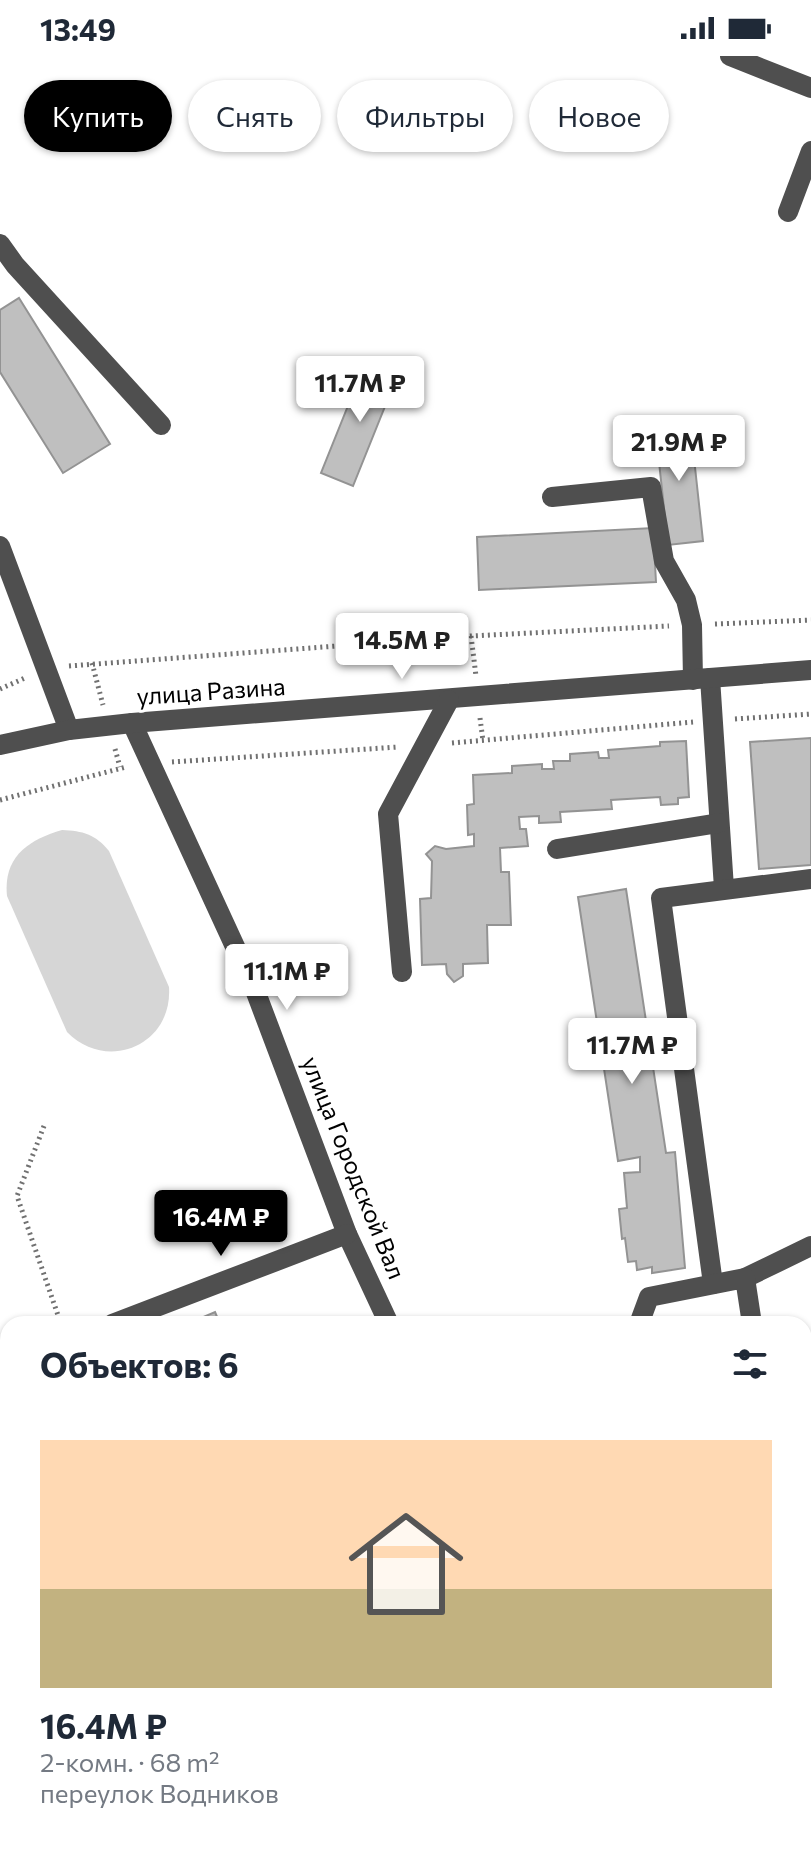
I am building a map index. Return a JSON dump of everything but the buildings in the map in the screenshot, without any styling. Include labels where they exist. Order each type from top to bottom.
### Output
[{"type":"street","points":[[730,56],[811,88]]},
{"type":"street","points":[[788,212],[811,151]]},
{"type":"street","points":[[0,244],[15,265],[161,425]]},
{"type":"street","points":[[552,497],[651,487],[664,561],[686,600],[692,625],[719,823],[724,888]]},
{"type":"street","points":[[0,546],[69,730]]},
{"type":"street","name":"улица Разина","points":[[0,745],[69,730],[132,723],[811,670]]},
{"type":"street","points":[[402,972],[388,814],[449,700]]},
{"type":"street","name":"улица Городской Вал","points":[[132,723],[255,990],[347,1234],[385,1316]]},
{"type":"street","points":[[557,849],[719,823]]},
{"type":"street","points":[[713,1284],[661,898],[811,879]]},
{"type":"street","points":[[133,1316],[347,1234]]},
{"type":"street","points":[[642,1316],[649,1297],[745,1278],[811,1246]]},
{"type":"street","points":[[745,1278],[751,1316]]},
{"type":"path","points":[[0,689],[46,668],[471,636],[811,620]]},
{"type":"path","points":[[44,1126],[17,1196],[58,1316]]},
{"type":"shaded area","points":[[62,830],[88,834],[109,851],[169,987],[167,1007],[160,1024],[149,1038],[134,1047],[118,1051],[100,1050],[83,1044],[67,1032],[7,896],[9,871],[20,852],[38,839]]}]
